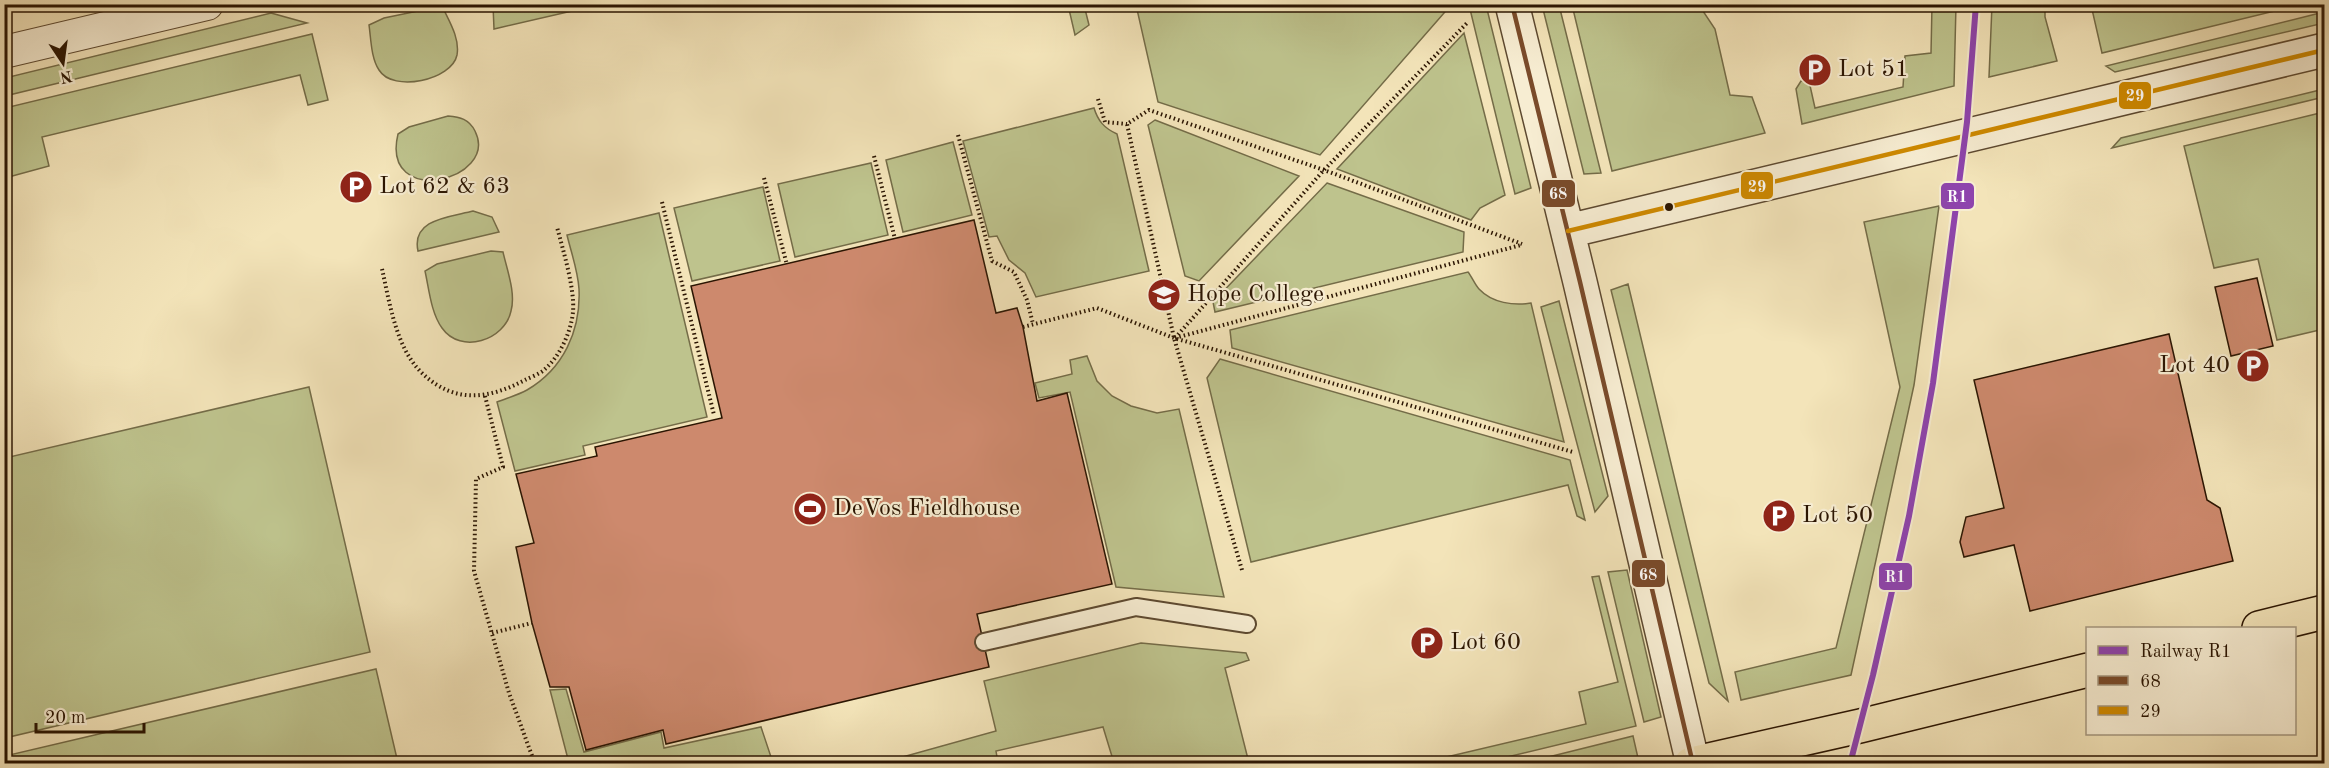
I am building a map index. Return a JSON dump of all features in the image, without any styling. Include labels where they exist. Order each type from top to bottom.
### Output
[{"type":"main road","points":[[2263,627],[2325,612]]},
{"type":"main road","points":[[1692,763],[1860,726],[2086,670]]},
{"type":"street","points":[[4,52],[207,4]]},
{"type":"street","points":[[1512,4],[1568,231],[1692,763]]},
{"type":"street","points":[[1568,231],[2325,50]]},
{"type":"lane","points":[[984,642],[1136,607],[1247,624]]},
{"type":"path","points":[[1174,338],[1324,170],[1467,23]]},
{"type":"path","points":[[1098,99],[1105,122],[1127,124],[1149,110],[1324,170],[1522,244],[1174,338]]},
{"type":"path","points":[[1127,124],[1174,338],[1242,570]]},
{"type":"path","points":[[958,135],[992,261],[1014,272],[1028,300],[1034,324]]},
{"type":"path","points":[[874,156],[895,239]]},
{"type":"path","points":[[764,178],[788,265]]},
{"type":"path","points":[[662,202],[714,416]]},
{"type":"path","points":[[382,269],[405,351],[423,375],[452,393],[485,396],[519,383],[544,370],[564,345],[573,312],[569,276],[557,227]]},
{"type":"path","points":[[1023,327],[1097,308],[1174,338],[1573,452]]},
{"type":"path","points":[[485,396],[503,467],[476,479],[474,571],[509,693],[535,764]]},
{"type":"path","points":[[492,633],[532,623]]},
{"type":"green space","points":[[493,4],[598,5],[494,29]]},
{"type":"green space","points":[[1136,4],[1451,5],[1320,155],[1158,102]]},
{"type":"green space","points":[[2091,4],[2299,5],[2102,53]]},
{"type":"green space","points":[[1068,5],[1084,5],[1089,25],[1075,35]]},
{"type":"green space","points":[[1469,5],[1486,5],[1531,188],[1515,194]]},
{"type":"green space","points":[[1542,5],[1559,5],[1601,173],[1584,174]]},
{"type":"green space","points":[[1572,5],[1699,5],[1715,29],[1730,95],[1752,97],[1765,133],[1612,171]]},
{"type":"green space","points":[[1932,5],[1956,5],[1954,86],[1802,124],[1796,89],[1801,81],[1809,81],[1815,108],[1903,87],[1905,56],[1931,53]]},
{"type":"green space","points":[[1992,5],[2045,5],[2045,17],[2057,61],[1989,77]]},
{"type":"green space","points":[[442,6],[457,42],[457,55],[453,64],[434,77],[421,80],[396,81],[386,77],[374,60],[369,25],[384,18]]},
{"type":"green space","points":[[2324,12],[2324,23],[2115,72],[2106,66]]},
{"type":"green space","points":[[271,13],[307,23],[5,96],[5,78]]},
{"type":"green space","points":[[1464,33],[1505,195],[1480,208],[1471,220],[1337,169]]},
{"type":"green space","points":[[312,34],[328,100],[308,105],[300,75],[42,137],[49,166],[5,178],[5,108]]},
{"type":"green space","points":[[2324,89],[2324,97],[2112,148],[2121,138]]},
{"type":"green space","points":[[1094,108],[1102,124],[1117,134],[1149,271],[1036,297],[1025,273],[1009,260],[997,236],[989,237],[963,141]]},
{"type":"green space","points":[[2324,112],[2324,329],[2277,340],[2258,259],[2214,268],[2184,146]]},
{"type":"green space","points":[[448,116],[464,119],[475,131],[478,149],[471,163],[457,174],[439,179],[421,179],[406,172],[397,157],[398,134],[409,127]]},
{"type":"green space","points":[[1155,120],[1299,176],[1199,281],[1185,276],[1148,125]]},
{"type":"green space","points":[[953,142],[972,215],[903,232],[886,160]]},
{"type":"green space","points":[[871,163],[888,235],[795,257],[778,184]]},
{"type":"green space","points":[[1327,183],[1464,232],[1463,252],[1215,312],[1213,302]]},
{"type":"green space","points":[[763,187],[780,261],[692,281],[674,208]]},
{"type":"green space","points":[[1939,206],[1914,385],[1851,675],[1741,700],[1735,672],[1836,648],[1900,387],[1864,222]]},
{"type":"green space","points":[[473,211],[492,217],[499,232],[418,251],[417,240],[420,232],[426,226],[434,221]]},
{"type":"green space","points":[[659,213],[707,417],[583,446],[585,455],[515,471],[497,402],[524,392],[540,381],[560,360],[573,334],[579,305],[579,289],[567,235]]},
{"type":"green space","points":[[491,251],[503,252],[512,289],[511,311],[507,321],[492,336],[481,341],[460,341],[450,336],[438,322],[425,271],[437,264]]},
{"type":"green space","points":[[1468,272],[1479,289],[1490,298],[1511,304],[1531,303],[1564,442],[1232,348],[1230,330]]},
{"type":"green space","points":[[1628,284],[1728,701],[1709,683],[1611,290]]},
{"type":"green space","points":[[1559,301],[1608,496],[1595,512],[1541,307]]},
{"type":"green space","points":[[1087,356],[1097,381],[1112,396],[1131,406],[1157,413],[1179,409],[1224,597],[1116,587],[1070,392],[1039,398],[1035,383],[1072,374],[1070,360]]},
{"type":"green space","points":[[1220,359],[1570,460],[1585,520],[1577,516],[1568,485],[1251,562],[1207,378]]},
{"type":"green space","points":[[309,387],[370,652],[5,738],[5,458]]},
{"type":"green space","points":[[1627,570],[1661,717],[1644,722],[1608,572]]},
{"type":"green space","points":[[1599,576],[1636,726],[1482,763],[1421,763],[1586,724],[1579,692],[1618,682],[1592,577]]},
{"type":"green space","points":[[1141,643],[1246,653],[1249,660],[1225,668],[1249,763],[1114,763],[1103,727],[996,751],[998,763],[881,763],[996,731],[984,681]]},
{"type":"green space","points":[[376,669],[398,763],[5,763],[5,756]]},
{"type":"green space","points":[[566,689],[584,752],[661,732],[664,748],[761,727],[773,763],[585,764],[583,760],[569,763],[550,690]]},
{"type":"green space","points":[[1633,736],[1638,758],[1615,764],[1524,763]]},
{"type":"building","name":"DeVos Fieldhouse","points":[[974,220],[996,313],[1017,308],[1023,327],[1037,401],[1067,393],[1112,584],[977,614],[989,667],[666,744],[663,730],[586,750],[569,687],[550,687],[532,623],[516,547],[534,543],[516,474],[597,456],[595,447],[722,418],[691,286]]},
{"type":"building","points":[[2257,278],[2273,346],[2231,356],[2215,287]]},
{"type":"building","points":[[2169,334],[2207,500],[2220,508],[2233,561],[2030,611],[2014,545],[1964,557],[1960,542],[1966,517],[2004,508],[1974,380]]},
{"type":"rail line","name":"R1","points":[[1850,764],[1909,516],[1933,383],[1967,122],[1976,4]]},
{"type":"transit line","name":"68","points":[[1512,4],[1693,764]]},
{"type":"transit line","name":"29","points":[[1568,231],[2324,50]]},
{"type":"place","name":"Lot 51","points":[[1815,70]]},
{"type":"place","name":"Lot 62 & 63","points":[[356,187]]},
{"type":"place","name":"Hope College","points":[[1164,295]]},
{"type":"place","name":"Lot 40","points":[[2253,366]]},
{"type":"place","name":"DeVos Fieldhouse","points":[[810,509]]},
{"type":"place","name":"Lot 50","points":[[1779,516]]},
{"type":"place","name":"Lot 60","points":[[1427,643]]}]
